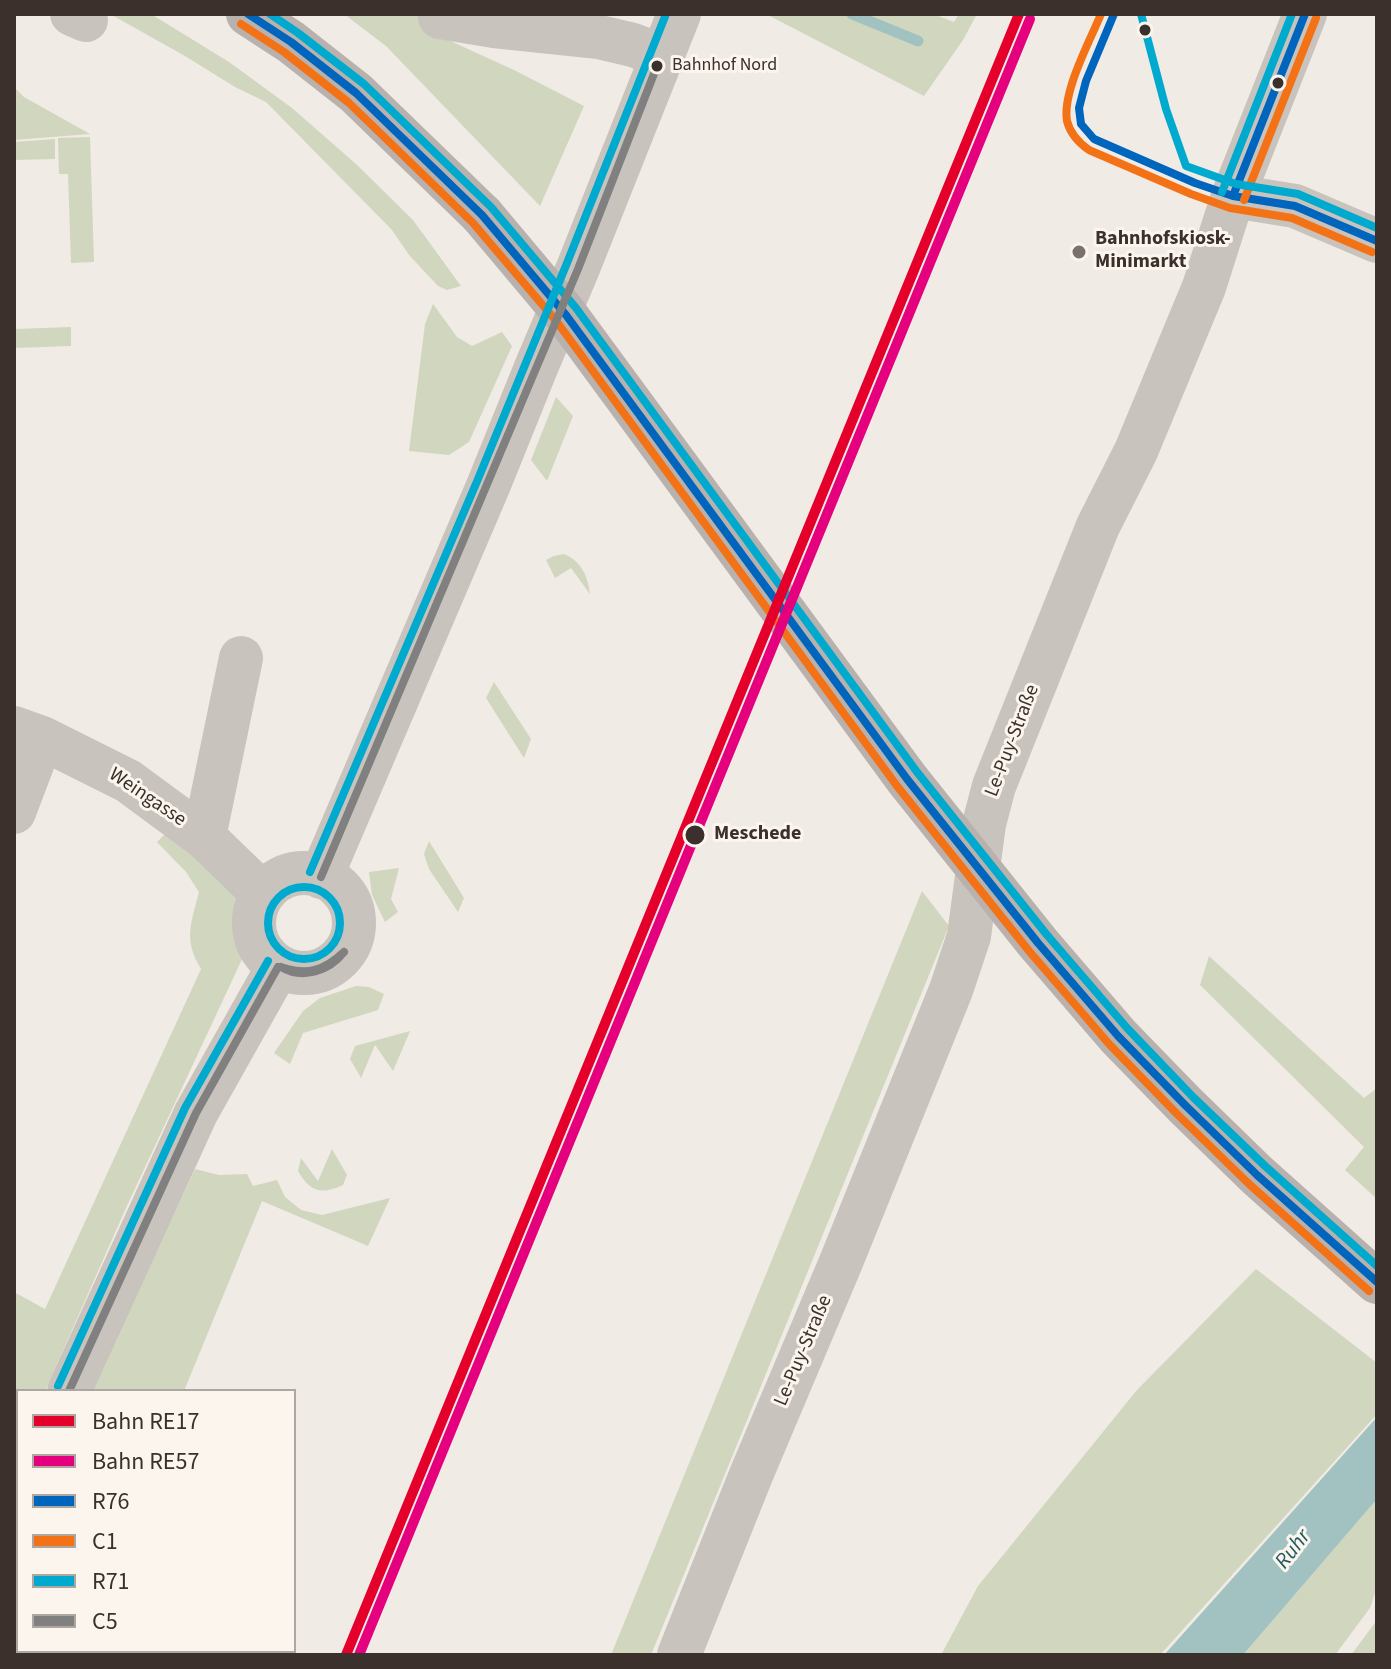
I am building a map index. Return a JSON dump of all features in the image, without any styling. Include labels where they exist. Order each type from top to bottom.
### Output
[{"type":"main road","points":[[248,14],[291,42],[356,93],[482,215],[566,315],[907,779],[1038,943],[1118,1036],[1185,1105],[1257,1175],[1377,1282]]},
{"type":"street","points":[[321,877],[489,484],[679,14]]},
{"type":"street","name":"Le-Puy-Straße","points":[[679,1655],[951,990],[969,936],[984,824],[994,786],[1098,526],[1136,451],[1204,287],[1233,196],[1305,14]]},
{"type":"street","points":[[440,17],[599,37],[662,56]]},
{"type":"street","points":[[1233,196],[1295,206],[1377,241]]},
{"type":"street","points":[[204,837],[241,658]]},
{"type":"street","points":[[14,812],[28,733]]},
{"type":"street","name":"Weingasse","points":[[28,733],[128,781],[204,837],[263,894]]},
{"type":"street","points":[[301,873],[321,877],[341,890],[349,903],[353,932],[348,946],[338,960],[324,969],[308,973],[278,967],[264,954],[257,940],[254,924],[263,894],[287,876],[301,873]]},
{"type":"street","points":[[70,1389],[196,1113],[278,967]]},
{"type":"green space","points":[[110,14],[151,14],[229,62],[292,108],[413,220],[461,286],[447,290],[438,286],[409,255],[392,230],[266,102]]},
{"type":"green space","points":[[344,14],[440,14],[446,39],[584,106],[540,206],[386,46]]},
{"type":"green space","points":[[766,14],[933,14],[954,22],[959,14],[977,14],[924,96]]},
{"type":"green space","points":[[14,87],[24,97],[90,134],[14,140]]},
{"type":"green space","points":[[90,137],[94,262],[71,263],[68,174],[59,174],[58,138]]},
{"type":"green space","points":[[55,139],[55,159],[14,160],[14,142]]},
{"type":"green space","points":[[433,304],[457,337],[472,346],[502,332],[512,346],[469,442],[449,455],[409,451],[425,324]]},
{"type":"green space","points":[[71,327],[71,346],[14,348],[14,329]]},
{"type":"green space","points":[[556,397],[573,416],[547,481],[531,460]]},
{"type":"green space","points":[[564,554],[583,570],[590,594],[571,568],[555,578],[546,560]]},
{"type":"green space","points":[[494,682],[531,739],[524,758],[486,698]]},
{"type":"green space","points":[[168,831],[244,889],[240,912],[243,957],[46,1389],[16,1389],[14,1461],[14,1292],[45,1309],[201,969],[190,940],[199,892],[186,872],[157,842]]},
{"type":"green space","points":[[429,841],[464,898],[458,912],[429,869],[424,854]]},
{"type":"green space","points":[[399,868],[391,899],[398,912],[385,922],[372,895],[369,872]]},
{"type":"green space","points":[[922,891],[949,926],[651,1655],[611,1655]]},
{"type":"green space","points":[[1209,956],[1364,1098],[1377,1088],[1377,1199],[1345,1170],[1364,1147],[1200,985]]},
{"type":"green space","points":[[356,986],[369,987],[384,994],[378,1010],[303,1033],[290,1064],[274,1053],[303,1011],[320,998]]},
{"type":"green space","points":[[410,1031],[393,1071],[375,1045],[361,1078],[350,1059],[355,1046]]},
{"type":"green space","points":[[332,1149],[347,1175],[343,1185],[317,1190],[298,1171],[301,1158],[318,1181]]},
{"type":"green space","points":[[195,1169],[219,1175],[247,1174],[253,1186],[277,1180],[285,1197],[301,1210],[322,1215],[390,1198],[368,1246],[262,1201],[185,1389],[92,1389]]},
{"type":"green space","points":[[1256,1269],[1377,1363],[1377,1414],[1160,1655],[941,1655],[978,1586],[1137,1390]]},
{"type":"green space","points":[[1377,1499],[1377,1587],[1370,1608],[1335,1655],[1243,1655]]},
{"type":"green space","points":[[1377,1620],[1377,1655],[1351,1655]]},
{"type":"water","name":"Ruhr","points":[[1377,1417],[1377,1499],[1243,1655],[1164,1655]]},
{"type":"waterway","points":[[852,14],[918,41]]},
{"type":"rail line","name":"RE17","points":[[346,1655],[1019,14]]},
{"type":"rail line","name":"RE57","points":[[359,1655],[1030,19]]},
{"type":"transit line","name":"R76","points":[[248,14],[291,42],[356,93],[482,215],[566,315],[907,779],[1038,943],[1118,1036],[1185,1105],[1257,1175],[1377,1282]]},
{"type":"transit line","name":"R71","points":[[270,14],[364,84],[491,207],[576,308],[917,772],[1047,935],[1127,1028],[1193,1097],[1377,1266]]},
{"type":"transit line","name":"R71","points":[[310,872],[478,479],[666,14]]},
{"type":"transit line","name":"C1","points":[[1101,14],[1078,67],[1067,109],[1068,125],[1082,144],[1089,150],[1191,194],[1230,208],[1292,218],[1372,252]]},
{"type":"transit line","name":"R76","points":[[1114,14],[1086,81],[1079,108],[1081,124],[1094,139],[1195,183],[1233,196],[1295,206],[1377,241]]},
{"type":"transit line","name":"R71","points":[[1141,14],[1166,109],[1186,166],[1236,184],[1298,194],[1377,228]]},
{"type":"transit line","name":"R71","points":[[1222,192],[1292,14]]},
{"type":"transit line","name":"R76","points":[[1233,196],[1305,14]]},
{"type":"transit line","name":"C1","points":[[1244,200],[1316,18]]},
{"type":"transit line","name":"C1","points":[[241,24],[284,52],[348,102],[473,223],[557,322],[897,786],[1029,951],[1109,1044],[1177,1114],[1249,1184],[1369,1291]]},
{"type":"transit line","name":"C5","points":[[321,877],[578,269],[657,66]]},
{"type":"transit line","name":"R71","points":[[311,887],[330,897],[338,909],[340,923],[338,937],[330,949],[318,957],[297,959],[278,949],[270,937],[268,916],[278,897],[290,889],[311,887]]},
{"type":"transit line","name":"C5","points":[[281,967],[299,971],[315,970],[344,952]]},
{"type":"transit line","name":"C5","points":[[281,967],[298,973],[315,972],[331,964],[344,952]]},
{"type":"transit line","name":"R71","points":[[58,1386],[185,1108],[268,961]]},
{"type":"transit line","name":"C5","points":[[70,1389],[196,1113],[278,967]]},
{"type":"place","name":"Bahnhof Nord","points":[[657,66]]},
{"type":"place","name":"Bahnhofskiosk- Minimarkt","points":[[1079,252]]},
{"type":"place","name":"Meschede","points":[[695,835]]}]
